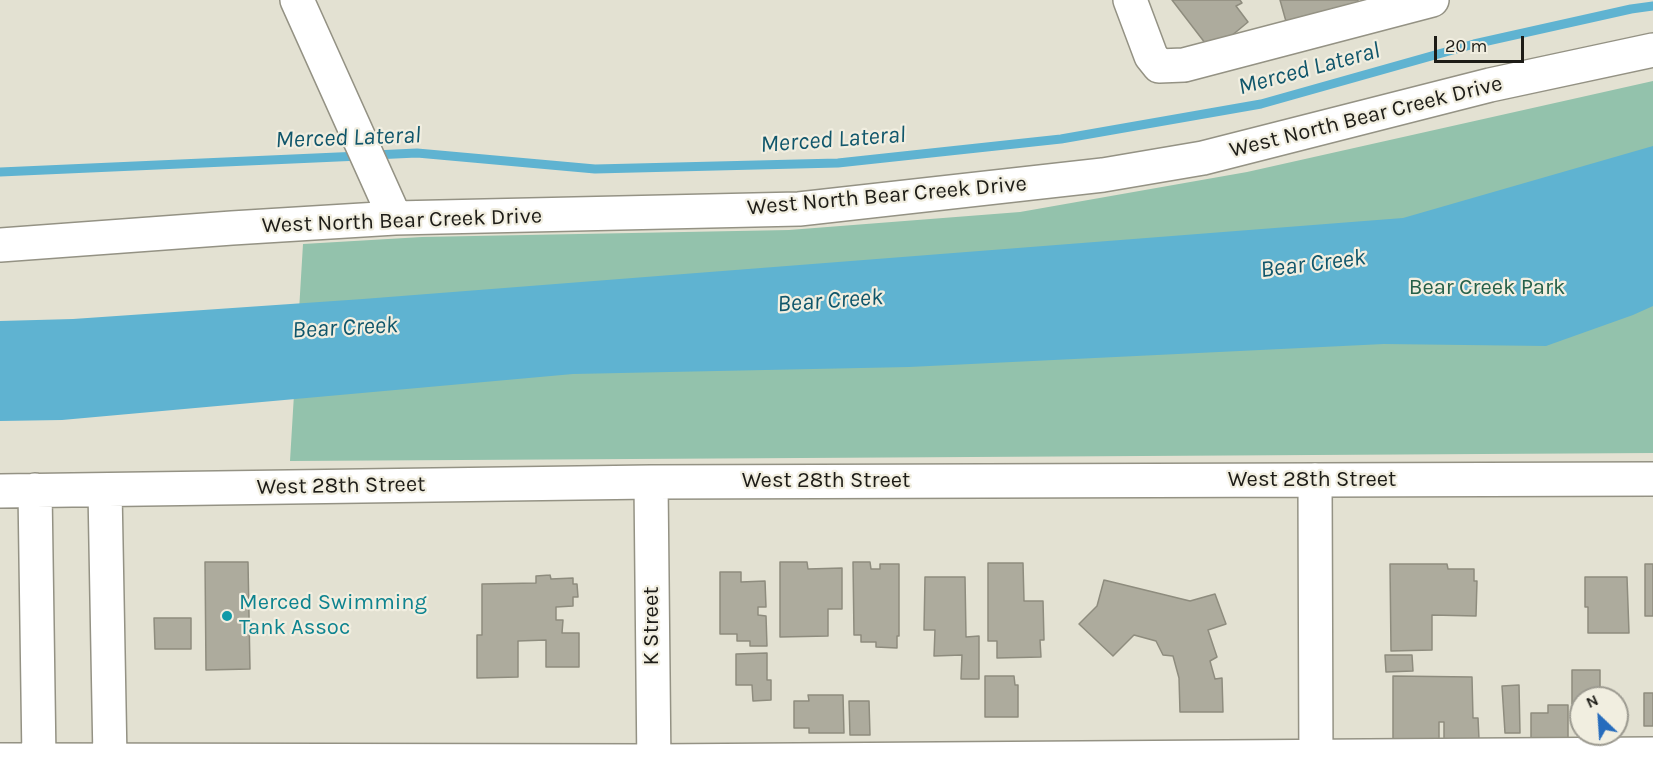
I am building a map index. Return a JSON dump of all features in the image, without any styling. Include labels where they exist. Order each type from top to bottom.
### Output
[{"type":"street","points":[[297,0],[391,208]]},
{"type":"street","points":[[1130,0],[1151,57],[1159,66],[1184,65],[1432,0]]},
{"type":"street","name":"West North Bear Creek Drive","points":[[0,245],[232,228],[391,208],[799,209],[1103,175],[1203,158],[1490,85],[1653,50]]},
{"type":"street","name":"West 28th Street","points":[[0,491],[651,482],[1653,479]]},
{"type":"street","points":[[1315,480],[1316,763]]},
{"type":"street","name":"K Street","points":[[651,482],[654,766]]},
{"type":"street","points":[[35,490],[39,760]]},
{"type":"street","points":[[105,490],[110,760]]},
{"type":"street","points":[[0,760],[654,766],[1316,763],[1653,753]]},
{"type":"green space","name":"Bear Creek Park","points":[[1653,81],[1653,453],[290,461],[303,244],[422,237],[789,230],[1020,212],[1247,172]]},
{"type":"water","name":"Bear Creek","points":[[1653,146],[1653,306],[1546,346],[1384,344],[909,367],[573,374],[62,420],[0,421],[0,321],[73,319],[363,299],[1403,218]]},
{"type":"building","points":[[1172,0],[1240,0],[1242,3],[1236,6],[1248,22],[1212,52]]},
{"type":"building","points":[[1280,0],[1358,0],[1358,5],[1287,25]]},
{"type":"building","name":"Merced Swimming Tank Assoc","points":[[205,562],[248,562],[250,669],[206,670]]},
{"type":"building","points":[[780,562],[807,562],[808,569],[842,568],[842,609],[828,609],[828,636],[780,637]]},
{"type":"building","points":[[853,562],[870,562],[871,569],[880,569],[880,564],[899,564],[897,648],[876,647],[876,642],[861,642],[861,635],[854,635]]},
{"type":"building","points":[[988,563],[1023,563],[1024,601],[1043,601],[1044,640],[1040,640],[1041,657],[997,658],[997,641],[988,641]]},
{"type":"building","points":[[1390,564],[1447,564],[1448,569],[1474,569],[1474,581],[1477,581],[1476,616],[1432,615],[1432,650],[1391,651]]},
{"type":"building","points":[[1645,564],[1653,564],[1653,616],[1645,616]]},
{"type":"building","points":[[720,572],[741,572],[741,582],[765,581],[766,607],[758,607],[758,615],[766,616],[767,646],[750,646],[750,641],[737,641],[737,634],[720,634]]},
{"type":"building","points":[[550,575],[551,579],[573,578],[573,584],[577,584],[578,597],[573,597],[573,606],[556,607],[556,620],[563,620],[562,633],[579,633],[579,667],[546,667],[546,640],[518,641],[518,677],[477,678],[477,635],[482,635],[482,584],[536,583],[536,576]]},
{"type":"building","points":[[925,577],[965,577],[966,637],[979,636],[979,679],[961,679],[962,655],[934,656],[935,630],[924,630]]},
{"type":"building","points":[[1585,577],[1627,577],[1629,633],[1588,633]]},
{"type":"building","points":[[1104,580],[1190,601],[1215,594],[1226,624],[1208,630],[1217,657],[1210,661],[1215,679],[1222,678],[1223,712],[1180,712],[1179,678],[1173,656],[1163,655],[1156,641],[1134,635],[1113,656],[1079,624],[1097,606]]},
{"type":"building","points":[[154,618],[191,618],[191,649],[155,649]]},
{"type":"building","points":[[767,653],[767,680],[771,680],[771,700],[753,701],[752,685],[736,685],[736,654]]},
{"type":"building","points":[[1385,655],[1412,655],[1413,671],[1386,672]]},
{"type":"building","points":[[1572,670],[1600,670],[1600,686],[1572,686]]},
{"type":"building","points":[[985,676],[1014,676],[1015,685],[1018,685],[1018,717],[985,717]]},
{"type":"building","points":[[1393,676],[1472,677],[1473,718],[1478,718],[1479,739],[1444,739],[1444,722],[1439,722],[1439,742],[1393,741]]},
{"type":"building","points":[[1519,685],[1520,733],[1505,733],[1502,686]]},
{"type":"building","points":[[1644,693],[1653,693],[1653,726],[1644,726]]},
{"type":"building","points":[[808,695],[843,695],[844,733],[809,733],[809,728],[794,728],[794,701],[809,701]]},
{"type":"building","points":[[849,701],[869,701],[870,735],[850,735]]},
{"type":"building","points":[[1548,705],[1568,705],[1568,743],[1531,743],[1531,713],[1548,713]]},
{"type":"waterway","name":"Merced Lateral","points":[[374,155],[417,153],[595,169],[838,163],[1061,139],[1261,104],[1474,44],[1653,6]]},
{"type":"waterway","name":"Merced Lateral","points":[[0,172],[360,156]]},
{"type":"place","name":"Merced Swimming Tank Assoc","points":[[227,616]]}]
